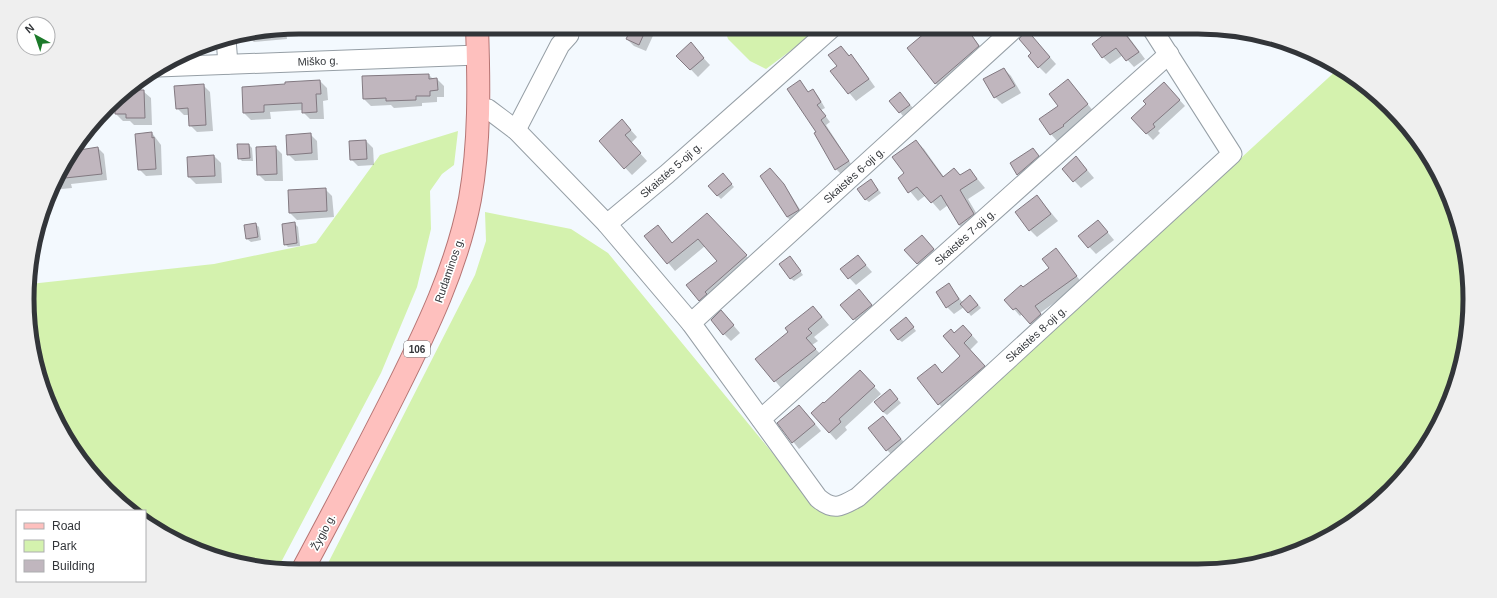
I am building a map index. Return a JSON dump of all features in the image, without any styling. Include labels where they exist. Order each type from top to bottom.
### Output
[{"type":"main road","name":"Rudaminos g.","points":[[343,493],[416,351],[441,297],[456,252],[469,203],[479,108],[477,34]]},
{"type":"main road","name":"Žygio g.","points":[[306,564],[343,493]]},
{"type":"street","name":"Skaistės 5-oji g.","points":[[607,224],[667,174],[825,34]]},
{"type":"street","name":"Skaistės 6-oji g.","points":[[691,323],[1008,34]]},
{"type":"street","points":[[1155,34],[1168,54]]},
{"type":"street","points":[[516,130],[560,45],[570,35]]},
{"type":"street","points":[[226,44],[228,64]]},
{"type":"street","name":"Skaistės 8-oji g.","points":[[761,419],[818,498],[826,505],[837,507],[858,497],[1232,154],[1168,54]]},
{"type":"street","name":"Skaistės 7-oji g.","points":[[761,419],[1168,54]]},
{"type":"street","name":"Miško g.","points":[[172,66],[478,55]]},
{"type":"street","points":[[479,108],[488,109],[516,130],[607,224],[691,323],[761,419]]},
{"type":"green space","points":[[726,34],[809,34],[805,40],[766,69],[750,61],[728,39]]},
{"type":"green space","points":[[1334,72],[1373,100],[1397,124],[1418,152],[1436,182],[1443,198],[1454,230],[1461,264],[1463,299],[1461,334],[1454,368],[1436,416],[1418,446],[1397,474],[1373,498],[1345,519],[1315,537],[1299,544],[1250,559],[1233,562],[1198,564],[328,564],[475,275],[486,241],[485,212],[571,229],[608,253],[816,506],[839,515],[861,507]]},
{"type":"green space","points":[[458,131],[454,165],[442,174],[430,191],[431,229],[417,287],[381,373],[281,563],[264,562],[230,555],[182,537],[146,515],[146,510],[139,510],[124,498],[100,474],[70,432],[54,400],[43,368],[36,334],[34,299],[35,283],[214,264],[316,243],[380,155]]},
{"type":"building","points":[[628,34],[644,34],[639,45],[626,39]]},
{"type":"building","points":[[924,34],[971,34],[979,46],[935,84],[907,48]]},
{"type":"building","points":[[1023,34],[1030,34],[1050,57],[1038,68],[1028,56],[1031,53],[1019,39]]},
{"type":"building","points":[[1105,34],[1125,34],[1139,52],[1126,61],[1116,48],[1102,58],[1092,44]]},
{"type":"building","points":[[691,42],[704,58],[690,70],[676,56]]},
{"type":"building","points":[[841,46],[849,56],[851,54],[869,79],[848,94],[830,71],[837,66],[828,55]]},
{"type":"building","points":[[1004,68],[1015,86],[994,98],[983,79]]},
{"type":"building","points":[[429,74],[429,79],[437,78],[438,90],[430,91],[430,96],[416,96],[416,100],[386,101],[386,98],[363,99],[362,76]]},
{"type":"building","points":[[1068,79],[1088,104],[1063,125],[1064,126],[1050,135],[1039,119],[1058,106],[1049,94]]},
{"type":"building","points":[[320,80],[321,94],[316,94],[317,112],[302,113],[302,103],[264,105],[264,112],[243,113],[242,87]]},
{"type":"building","points":[[800,80],[808,92],[813,89],[821,102],[817,105],[826,116],[821,120],[849,161],[835,170],[814,133],[816,132],[787,89]]},
{"type":"building","points":[[1164,82],[1180,100],[1153,124],[1155,127],[1146,134],[1131,118],[1146,104],[1143,101]]},
{"type":"building","points":[[204,84],[206,125],[189,126],[188,108],[176,109],[174,86]]},
{"type":"building","points":[[138,89],[144,90],[145,118],[126,118],[126,114],[115,114],[115,109],[124,100]]},
{"type":"building","points":[[900,92],[910,105],[899,113],[889,101]]},
{"type":"building","points":[[622,119],[631,130],[625,135],[641,153],[624,169],[599,141]]},
{"type":"building","points":[[152,132],[152,138],[154,137],[156,169],[138,170],[135,134]]},
{"type":"building","points":[[311,133],[312,153],[287,155],[286,135]]},
{"type":"building","points":[[366,140],[367,159],[350,160],[349,141]]},
{"type":"building","points":[[916,140],[943,177],[954,168],[960,175],[970,169],[977,179],[960,190],[974,214],[959,225],[941,195],[931,203],[917,187],[908,193],[898,178],[904,173],[892,157]]},
{"type":"building","points":[[237,144],[249,144],[250,158],[238,159]]},
{"type":"building","points":[[276,146],[277,174],[257,175],[256,147]]},
{"type":"building","points":[[98,147],[102,174],[63,178],[70,166],[81,150]]},
{"type":"building","points":[[1033,148],[1039,156],[1017,175],[1010,163]]},
{"type":"building","points":[[214,155],[215,176],[188,177],[187,157]]},
{"type":"building","points":[[1076,156],[1087,170],[1073,182],[1062,169]]},
{"type":"building","points":[[770,168],[784,184],[799,210],[787,217],[760,176]]},
{"type":"building","points":[[723,173],[732,184],[717,196],[708,186]]},
{"type":"building","points":[[871,179],[878,190],[865,200],[857,189]]},
{"type":"building","points":[[326,188],[327,211],[289,213],[288,190]]},
{"type":"building","points":[[1037,195],[1051,214],[1029,231],[1015,212]]},
{"type":"building","points":[[707,213],[747,255],[705,292],[707,294],[699,301],[686,285],[717,261],[698,239],[667,264],[644,236],[658,225],[672,243]]},
{"type":"building","points":[[1098,220],[1108,232],[1088,248],[1078,236]]},
{"type":"building","points":[[295,222],[297,243],[284,245],[282,224]]},
{"type":"building","points":[[256,223],[258,237],[246,239],[244,225]]},
{"type":"building","points":[[922,235],[934,249],[917,264],[904,250]]},
{"type":"building","points":[[1056,248],[1077,276],[1035,306],[1041,314],[1030,324],[1016,308],[1013,310],[1004,300],[1021,285],[1023,287],[1049,268],[1042,259]]},
{"type":"building","points":[[858,255],[866,265],[848,279],[840,269]]},
{"type":"building","points":[[790,256],[801,271],[790,279],[779,264]]},
{"type":"building","points":[[949,283],[959,299],[946,308],[936,292]]},
{"type":"building","points":[[859,289],[872,305],[853,320],[840,305]]},
{"type":"building","points":[[970,295],[978,305],[968,313],[960,304]]},
{"type":"building","points":[[813,306],[822,317],[808,329],[812,333],[806,338],[816,349],[774,382],[755,359],[788,332],[785,328]]},
{"type":"building","points":[[721,310],[734,325],[723,335],[711,320]]},
{"type":"building","points":[[906,317],[914,327],[898,340],[890,330]]},
{"type":"building","points":[[963,325],[972,335],[964,343],[985,366],[938,405],[917,378],[935,364],[942,373],[960,356],[943,336],[951,329],[954,333]]},
{"type":"building","points":[[860,370],[875,386],[839,419],[841,422],[829,433],[811,413]]},
{"type":"building","points":[[890,389],[898,399],[883,412],[874,402]]},
{"type":"building","points":[[799,405],[815,424],[792,443],[777,423]]},
{"type":"building","points":[[883,416],[901,439],[886,451],[868,428]]}]
